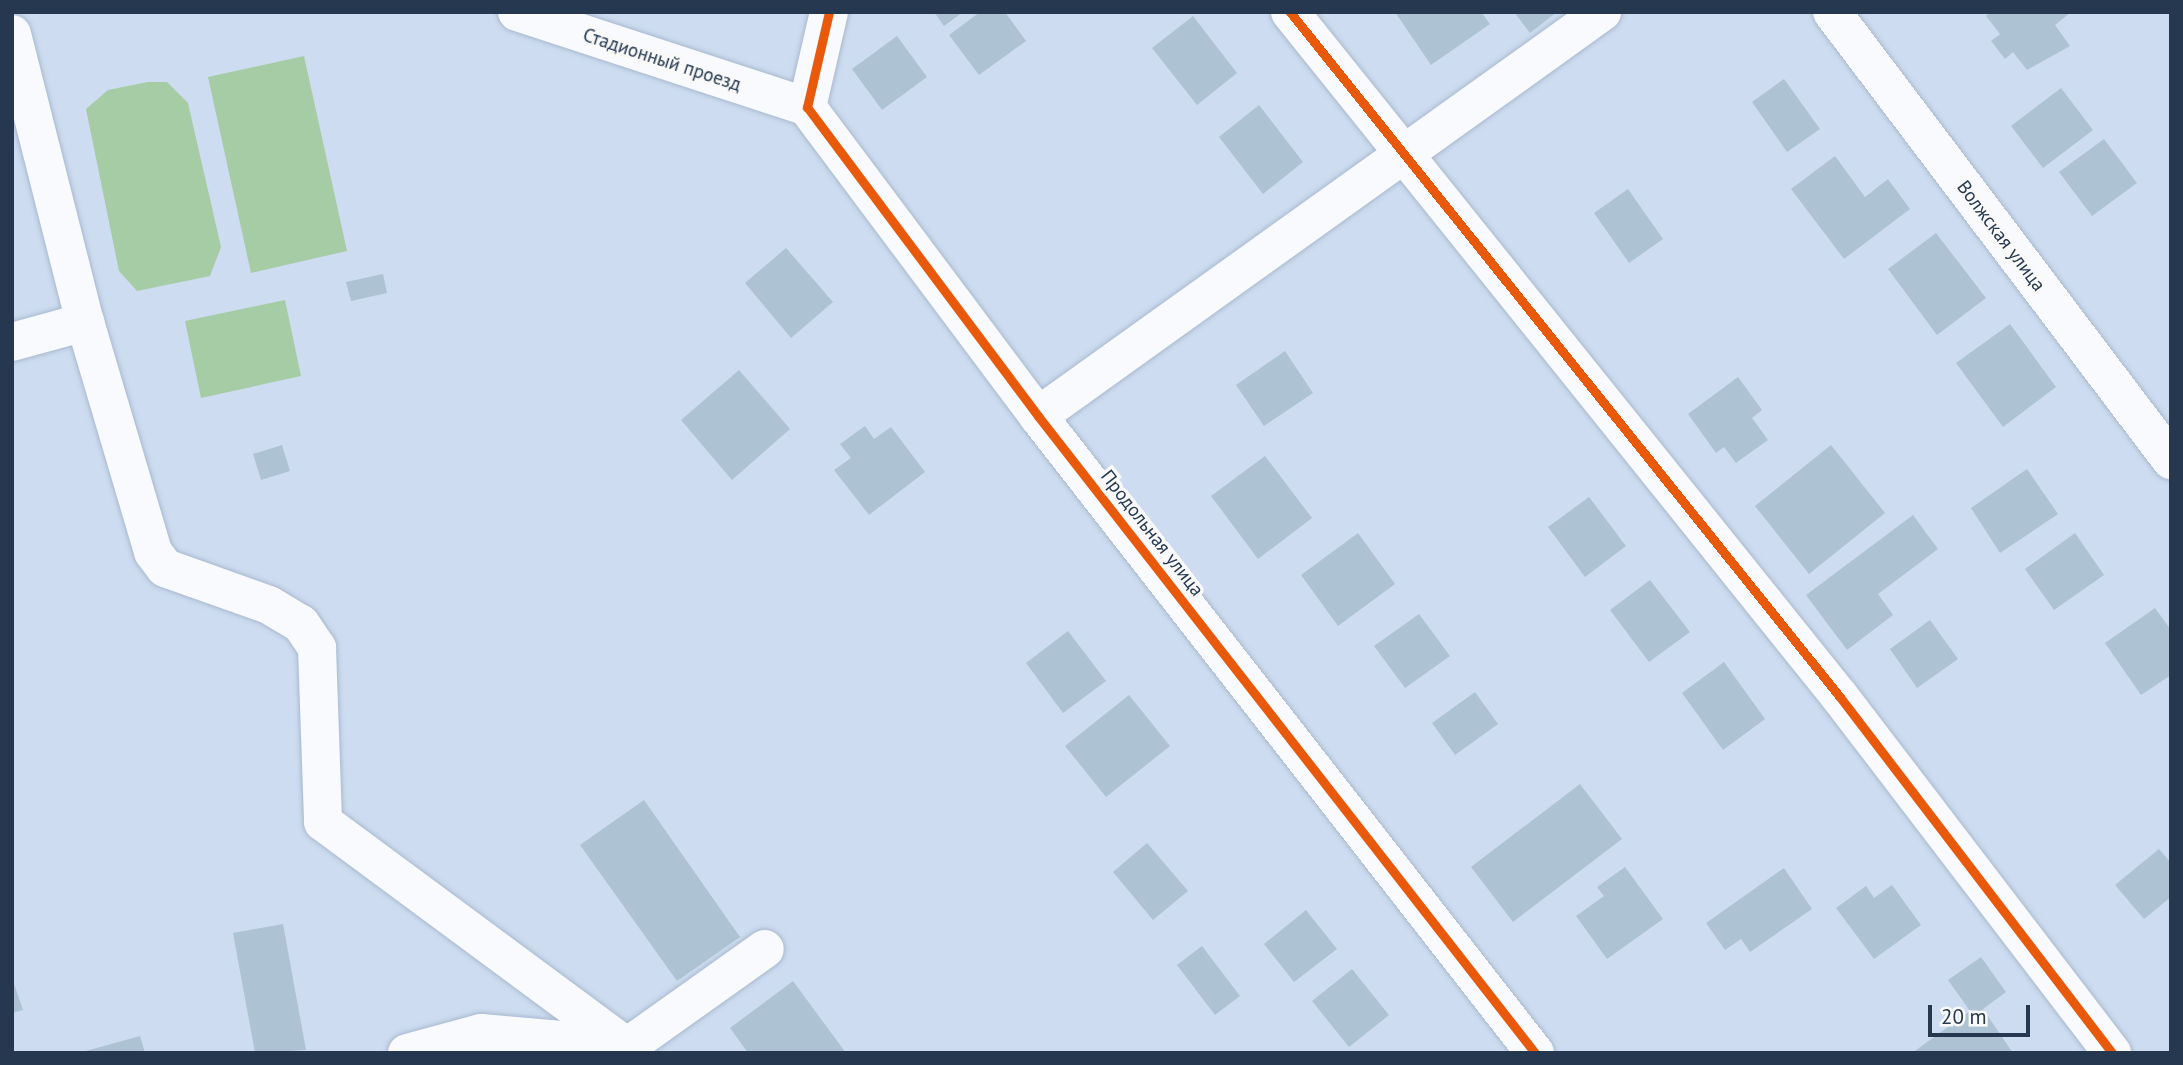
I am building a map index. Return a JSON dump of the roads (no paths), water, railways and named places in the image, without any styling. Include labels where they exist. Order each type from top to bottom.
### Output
[{"type":"street","name":"Стадионный проезд","points":[[517,12],[807,107]]},
{"type":"street","points":[[807,107],[829,12]]},
{"type":"street","points":[[1290,12],[1402,155],[1840,697],[2112,1053]]},
{"type":"street","points":[[1038,416],[1602,12]]},
{"type":"street","name":"Волжская улица","points":[[1832,12],[2171,460]]},
{"type":"street","points":[[12,34],[85,322],[153,552],[165,569],[269,606],[301,624],[317,648],[323,822],[629,1050]]},
{"type":"street","name":"Продольная улица","points":[[807,107],[1038,416],[1535,1053]]},
{"type":"street","points":[[12,342],[85,322]]},
{"type":"street","points":[[420,1051],[481,1033],[629,1050],[765,949]]}]
